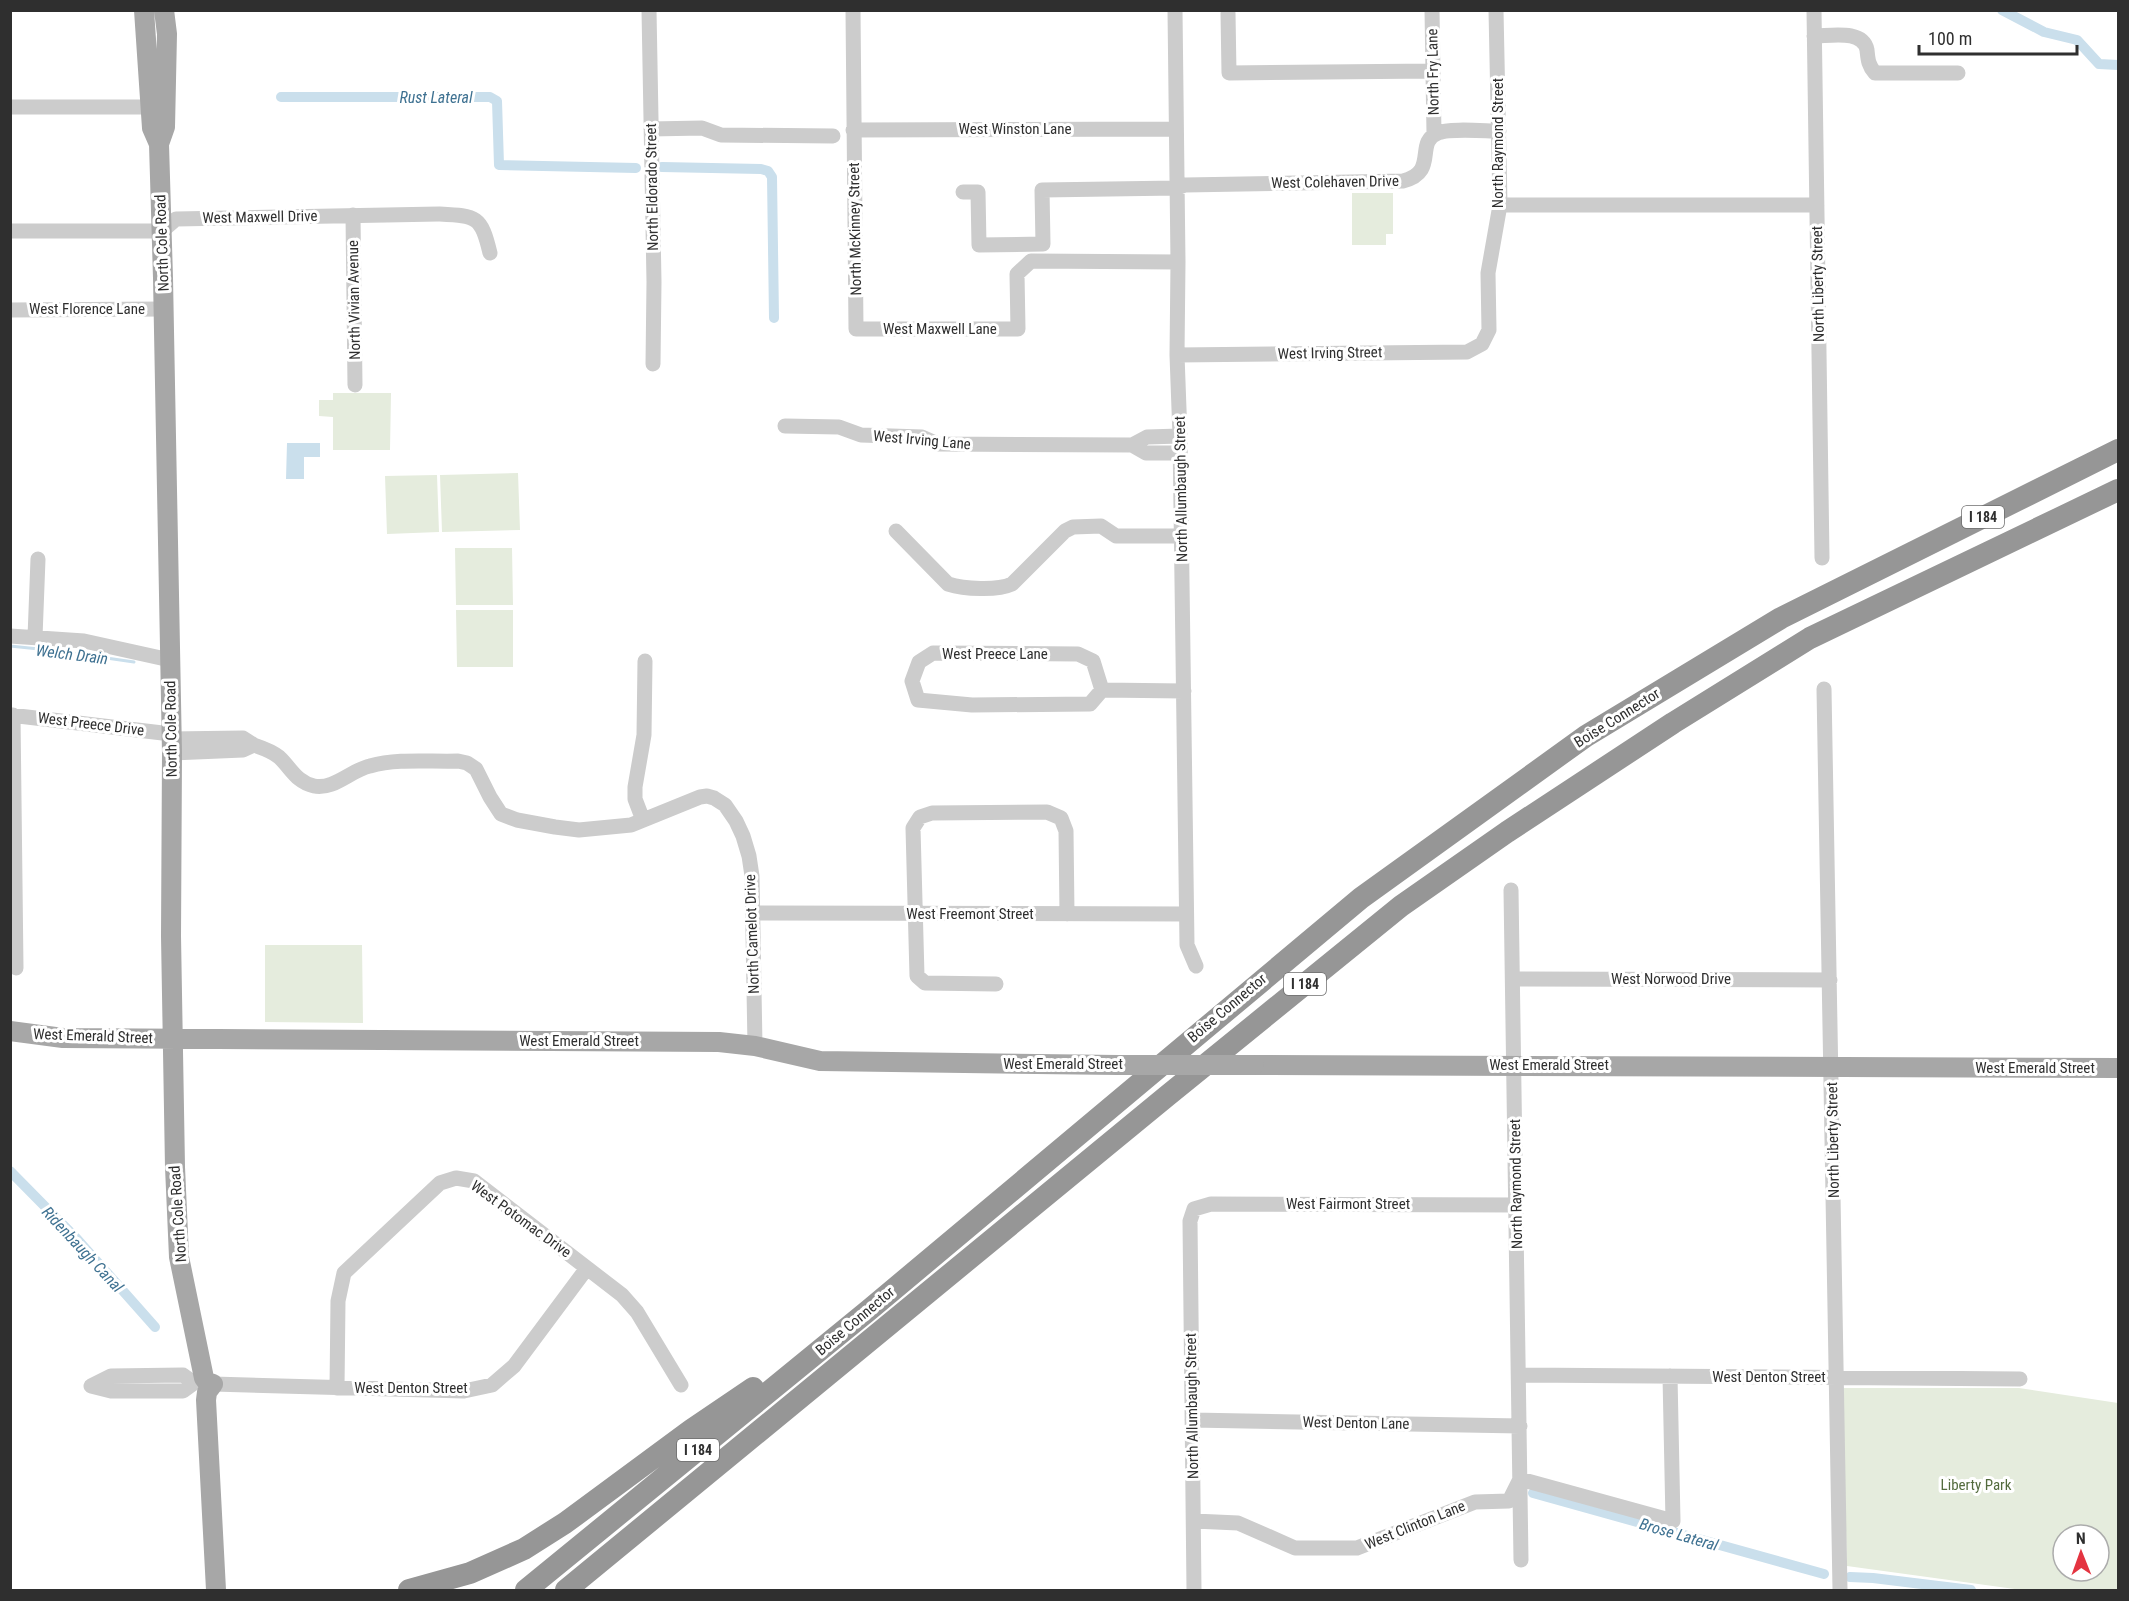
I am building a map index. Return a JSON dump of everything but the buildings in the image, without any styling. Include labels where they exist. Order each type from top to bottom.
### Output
[{"type":"highway","name":"Boise Connector","points":[[526,1590],[869,1310],[1361,898],[1586,736],[1780,618],[2118,450]]},
{"type":"highway","name":"Boise Connector","points":[[566,1590],[1401,906],[1507,832],[1635,748],[1810,638],[2118,490]]},
{"type":"highway","points":[[409,1590],[470,1573],[524,1549],[565,1523],[691,1430],[869,1310]]},
{"type":"main road","name":"North Cole Road","points":[[144,10],[152,128],[159,144],[162,231],[172,742],[172,1039],[177,1231],[189,1313],[184,1329],[200,1431],[210,1443]]},
{"type":"main road","name":"North Cole Road","points":[[159,144],[165,128],[167,34],[164,10]]},
{"type":"main road","name":"West Emerald Street","points":[[10,1031],[63,1038],[724,1042],[820,1060],[854,1062],[2118,1068]]},
{"type":"main road","name":"North Cole Road","points":[[189,1313],[200,1325],[213,1384],[217,1429],[210,1443],[216,1590]]},
{"type":"street","name":"North Eldorado Street","points":[[649,10],[653,364]]},
{"type":"street","name":"North McKinney Street","points":[[853,10],[856,329]]},
{"type":"street","name":"North Allumbaugh Street","points":[[1175,10],[1177,355],[1182,536],[1186,914],[1187,945],[1196,966]]},
{"type":"street","name":"North Fry Lane","points":[[1432,10],[1434,134]]},
{"type":"street","name":"North Raymond Street","points":[[1482,344],[1489,330],[1488,273],[1500,206],[1496,10]]},
{"type":"street","name":"North Liberty Street","points":[[1814,10],[1822,558]]},
{"type":"street","points":[[1228,13],[1229,73],[1433,71]]},
{"type":"street","points":[[1814,36],[1860,38],[1866,47],[1870,68],[1875,72],[1958,74]]},
{"type":"street","points":[[10,107],[150,107]]},
{"type":"street","points":[[651,129],[702,128],[721,135],[833,136]]},
{"type":"street","name":"West Winston Lane","points":[[853,130],[1176,129]]},
{"type":"street","points":[[1434,134],[1443,131],[1498,131]]},
{"type":"street","name":"West Colehaven Drive","points":[[963,192],[978,192],[979,245],[1042,244],[1042,190],[1402,181],[1412,179],[1422,169],[1426,144],[1434,134]]},
{"type":"street","points":[[1500,206],[1817,205]]},
{"type":"street","name":"North Vivian Avenue","points":[[353,215],[355,385]]},
{"type":"street","name":"West Maxwell Drive","points":[[10,231],[162,231],[176,219],[465,215],[480,222],[490,253]]},
{"type":"street","name":"West Maxwell Lane","points":[[856,329],[1018,329],[1017,274],[1031,261],[1178,262]]},
{"type":"street","name":"West Florence Lane","points":[[10,310],[164,309]]},
{"type":"street","name":"West Irving Street","points":[[1177,355],[1467,352],[1482,344]]},
{"type":"street","name":"West Irving Lane","points":[[785,426],[839,426],[861,435],[922,437],[938,444],[1132,445],[1147,437],[1180,436]]},
{"type":"street","name":"West Irving Lane","points":[[1132,445],[1146,453],[1180,453]]},
{"type":"street","points":[[896,531],[948,584],[959,587],[1004,588],[1012,584],[1065,531],[1073,527],[1101,526],[1116,536],[1182,536]]},
{"type":"street","points":[[35,637],[38,559]]},
{"type":"street","points":[[10,636],[84,641],[170,660]]},
{"type":"street","name":"West Preece Lane","points":[[933,653],[1078,654],[1093,661],[1102,690],[1090,704],[972,705],[918,700],[912,681],[919,662],[933,653]]},
{"type":"street","points":[[643,820],[635,799],[635,787],[644,735],[645,661]]},
{"type":"street","name":"North Liberty Street","points":[[1824,689],[1840,1590]]},
{"type":"street","points":[[1102,690],[1184,691]]},
{"type":"street","points":[[12,715],[16,968]]},
{"type":"street","name":"West Preece Drive","points":[[12,715],[172,742],[243,738],[279,757],[294,776],[317,787],[327,786],[356,770],[371,765],[390,762],[458,761],[467,763],[476,769],[489,797],[501,814],[517,820],[579,830],[611,828],[643,820]]},
{"type":"street","name":"North Camelot Drive","points":[[643,820],[700,797],[714,798],[725,805],[736,821],[749,856],[752,876],[755,1046]]},
{"type":"street","points":[[996,984],[925,983],[917,976],[913,828],[920,817],[932,813],[1047,812],[1061,818],[1066,831],[1066,914]]},
{"type":"street","name":"North Raymond Street","points":[[1511,890],[1521,1560]]},
{"type":"street","name":"West Freemont Street","points":[[753,913],[1186,914]]},
{"type":"street","name":"West Norwood Drive","points":[[1513,979],[1830,980]]},
{"type":"street","name":"West Potomac Drive","points":[[337,1388],[338,1301],[344,1273],[440,1183],[456,1178],[474,1181],[622,1295],[637,1312],[681,1385]]},
{"type":"street","name":"West Fairmont Street","points":[[1190,1221],[1194,1209],[1211,1204],[1516,1206]]},
{"type":"street","name":"North Allumbaugh Street","points":[[1190,1221],[1194,1590]]},
{"type":"street","name":"West Denton Street","points":[[213,1384],[464,1390],[492,1385],[514,1366],[587,1268]]},
{"type":"street","points":[[183,1375],[194,1383],[183,1391],[111,1391],[92,1386],[111,1376],[183,1375]]},
{"type":"street","name":"West Denton Street","points":[[1519,1375],[2020,1379]]},
{"type":"street","points":[[1520,1479],[1673,1521],[1670,1376]]},
{"type":"street","name":"West Denton Lane","points":[[1192,1420],[1520,1426]]},
{"type":"street","name":"West Clinton Lane","points":[[1194,1521],[1238,1523],[1294,1548],[1358,1548],[1475,1502],[1509,1501],[1520,1479]]},
{"type":"green space","points":[[1352,193],[1393,193],[1393,234],[1386,234],[1386,245],[1352,245]]},
{"type":"green space","points":[[333,393],[391,393],[390,450],[333,450],[333,417],[319,416],[319,400],[333,400]]},
{"type":"green space","points":[[518,473],[520,530],[442,532],[440,475]]},
{"type":"green space","points":[[437,475],[439,532],[387,534],[385,476]]},
{"type":"green space","points":[[455,548],[512,548],[513,605],[456,605]]},
{"type":"green space","points":[[456,610],[513,610],[513,667],[457,667]]},
{"type":"green space","points":[[265,945],[362,945],[363,1023],[265,1022]]},
{"type":"green space","name":"Liberty Park","points":[[1842,1388],[2019,1388],[2118,1403],[2118,1590],[2022,1590],[1847,1566]]},
{"type":"water","points":[[287,443],[320,443],[320,457],[304,457],[304,479],[286,479]]},
{"type":"waterway","points":[[2002,10],[2044,32],[2077,40],[2099,64],[2118,65]]},
{"type":"waterway","name":"Rust Lateral","points":[[281,97],[490,97],[497,101],[499,165],[636,168]]},
{"type":"waterway","name":"Rust Lateral","points":[[662,167],[768,171],[772,177],[774,318]]},
{"type":"waterway","name":"Welch Drain","points":[[10,646],[134,662]]},
{"type":"waterway","name":"Ridenbaugh Canal","points":[[10,1171],[77,1239],[155,1327]]},
{"type":"waterway","name":"Brose Lateral","points":[[1533,1493],[1824,1574]]},
{"type":"waterway","name":"Brose Lateral","points":[[1850,1577],[1971,1590]]}]
